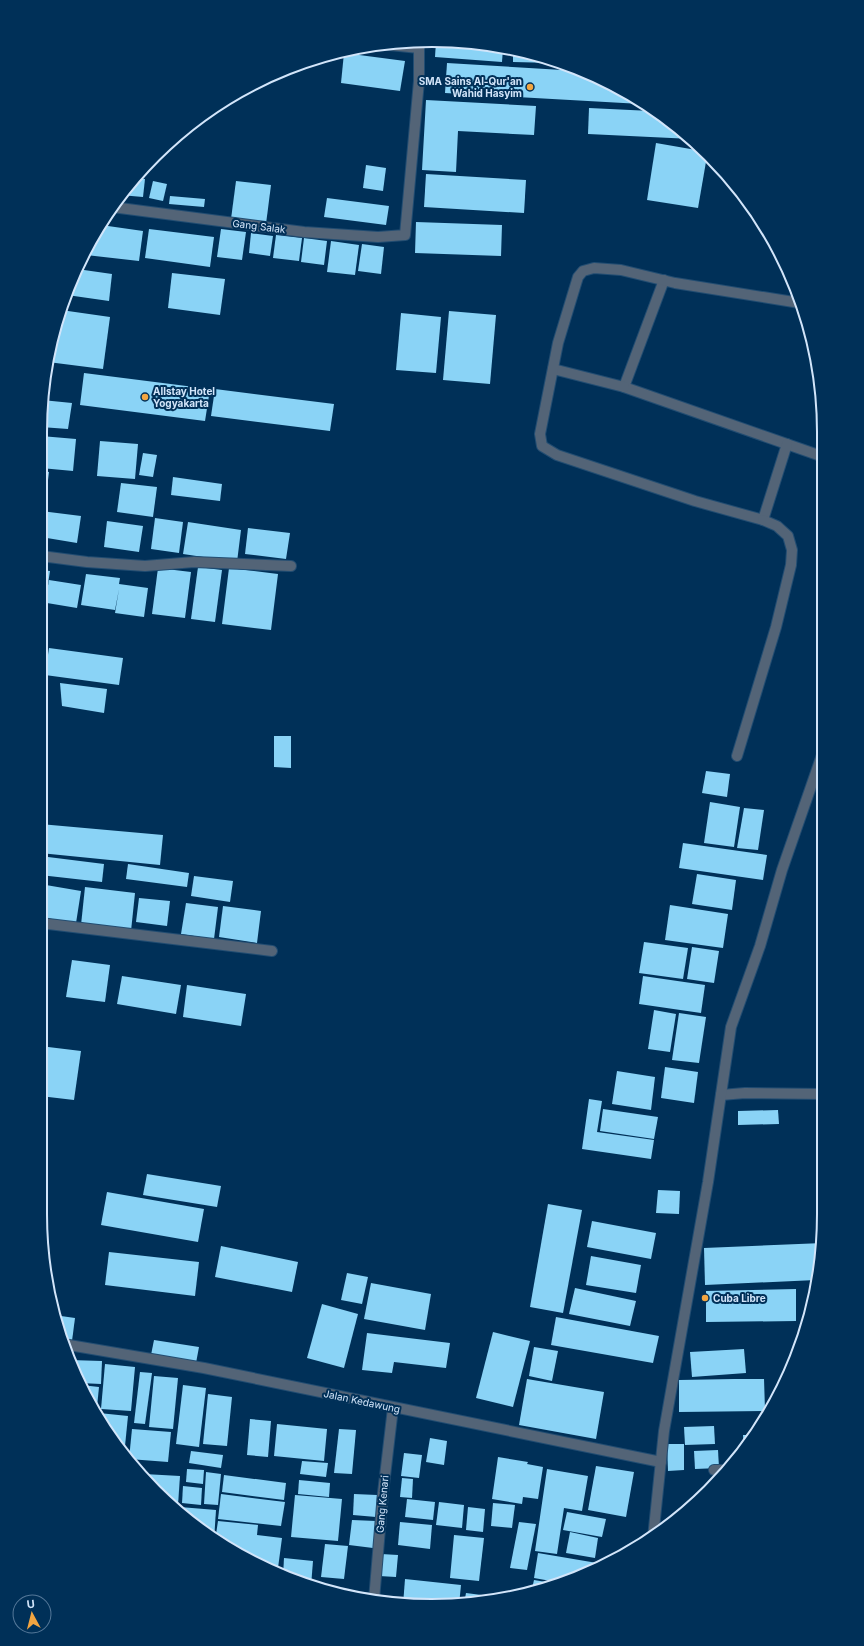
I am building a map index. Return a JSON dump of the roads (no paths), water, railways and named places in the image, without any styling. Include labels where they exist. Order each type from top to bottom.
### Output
[{"type":"street","name":"Gang Salak","points":[[120,208],[304,232],[378,237],[400,237],[406,235],[419,82],[419,48]]},
{"type":"street","points":[[737,756],[776,627],[791,565],[792,550],[788,536],[777,526],[763,520],[695,501],[557,454],[542,446],[540,434],[558,343],[578,277],[581,272],[594,268],[621,270],[664,280],[795,302]]},
{"type":"street","points":[[624,387],[664,280]]},
{"type":"street","points":[[553,368],[624,387],[817,455]]},
{"type":"street","points":[[763,520],[787,444]]},
{"type":"street","points":[[47,557],[87,562],[145,566],[194,562],[291,566]]},
{"type":"street","points":[[654,1528],[664,1431],[708,1182],[731,1028],[760,946],[782,870],[817,769]]},
{"type":"street","points":[[47,924],[272,951]]},
{"type":"street","points":[[721,1095],[745,1093],[817,1094]]},
{"type":"street","name":"Jalan Kedawung","points":[[70,1345],[204,1368],[661,1462]]},
{"type":"street","name":"Gang Kenari","points":[[374,1595],[383,1493],[393,1408]]},
{"type":"street","points":[[714,1470],[719,1470]]},
{"type":"place","name":"SMA Sains Al-Qur'an Wahid Hasyim","points":[[530,87]]},
{"type":"place","name":"Allstay Hotel Yogyakarta","points":[[145,397]]},
{"type":"place","name":"Cuba Libre","points":[[705,1298]]}]
